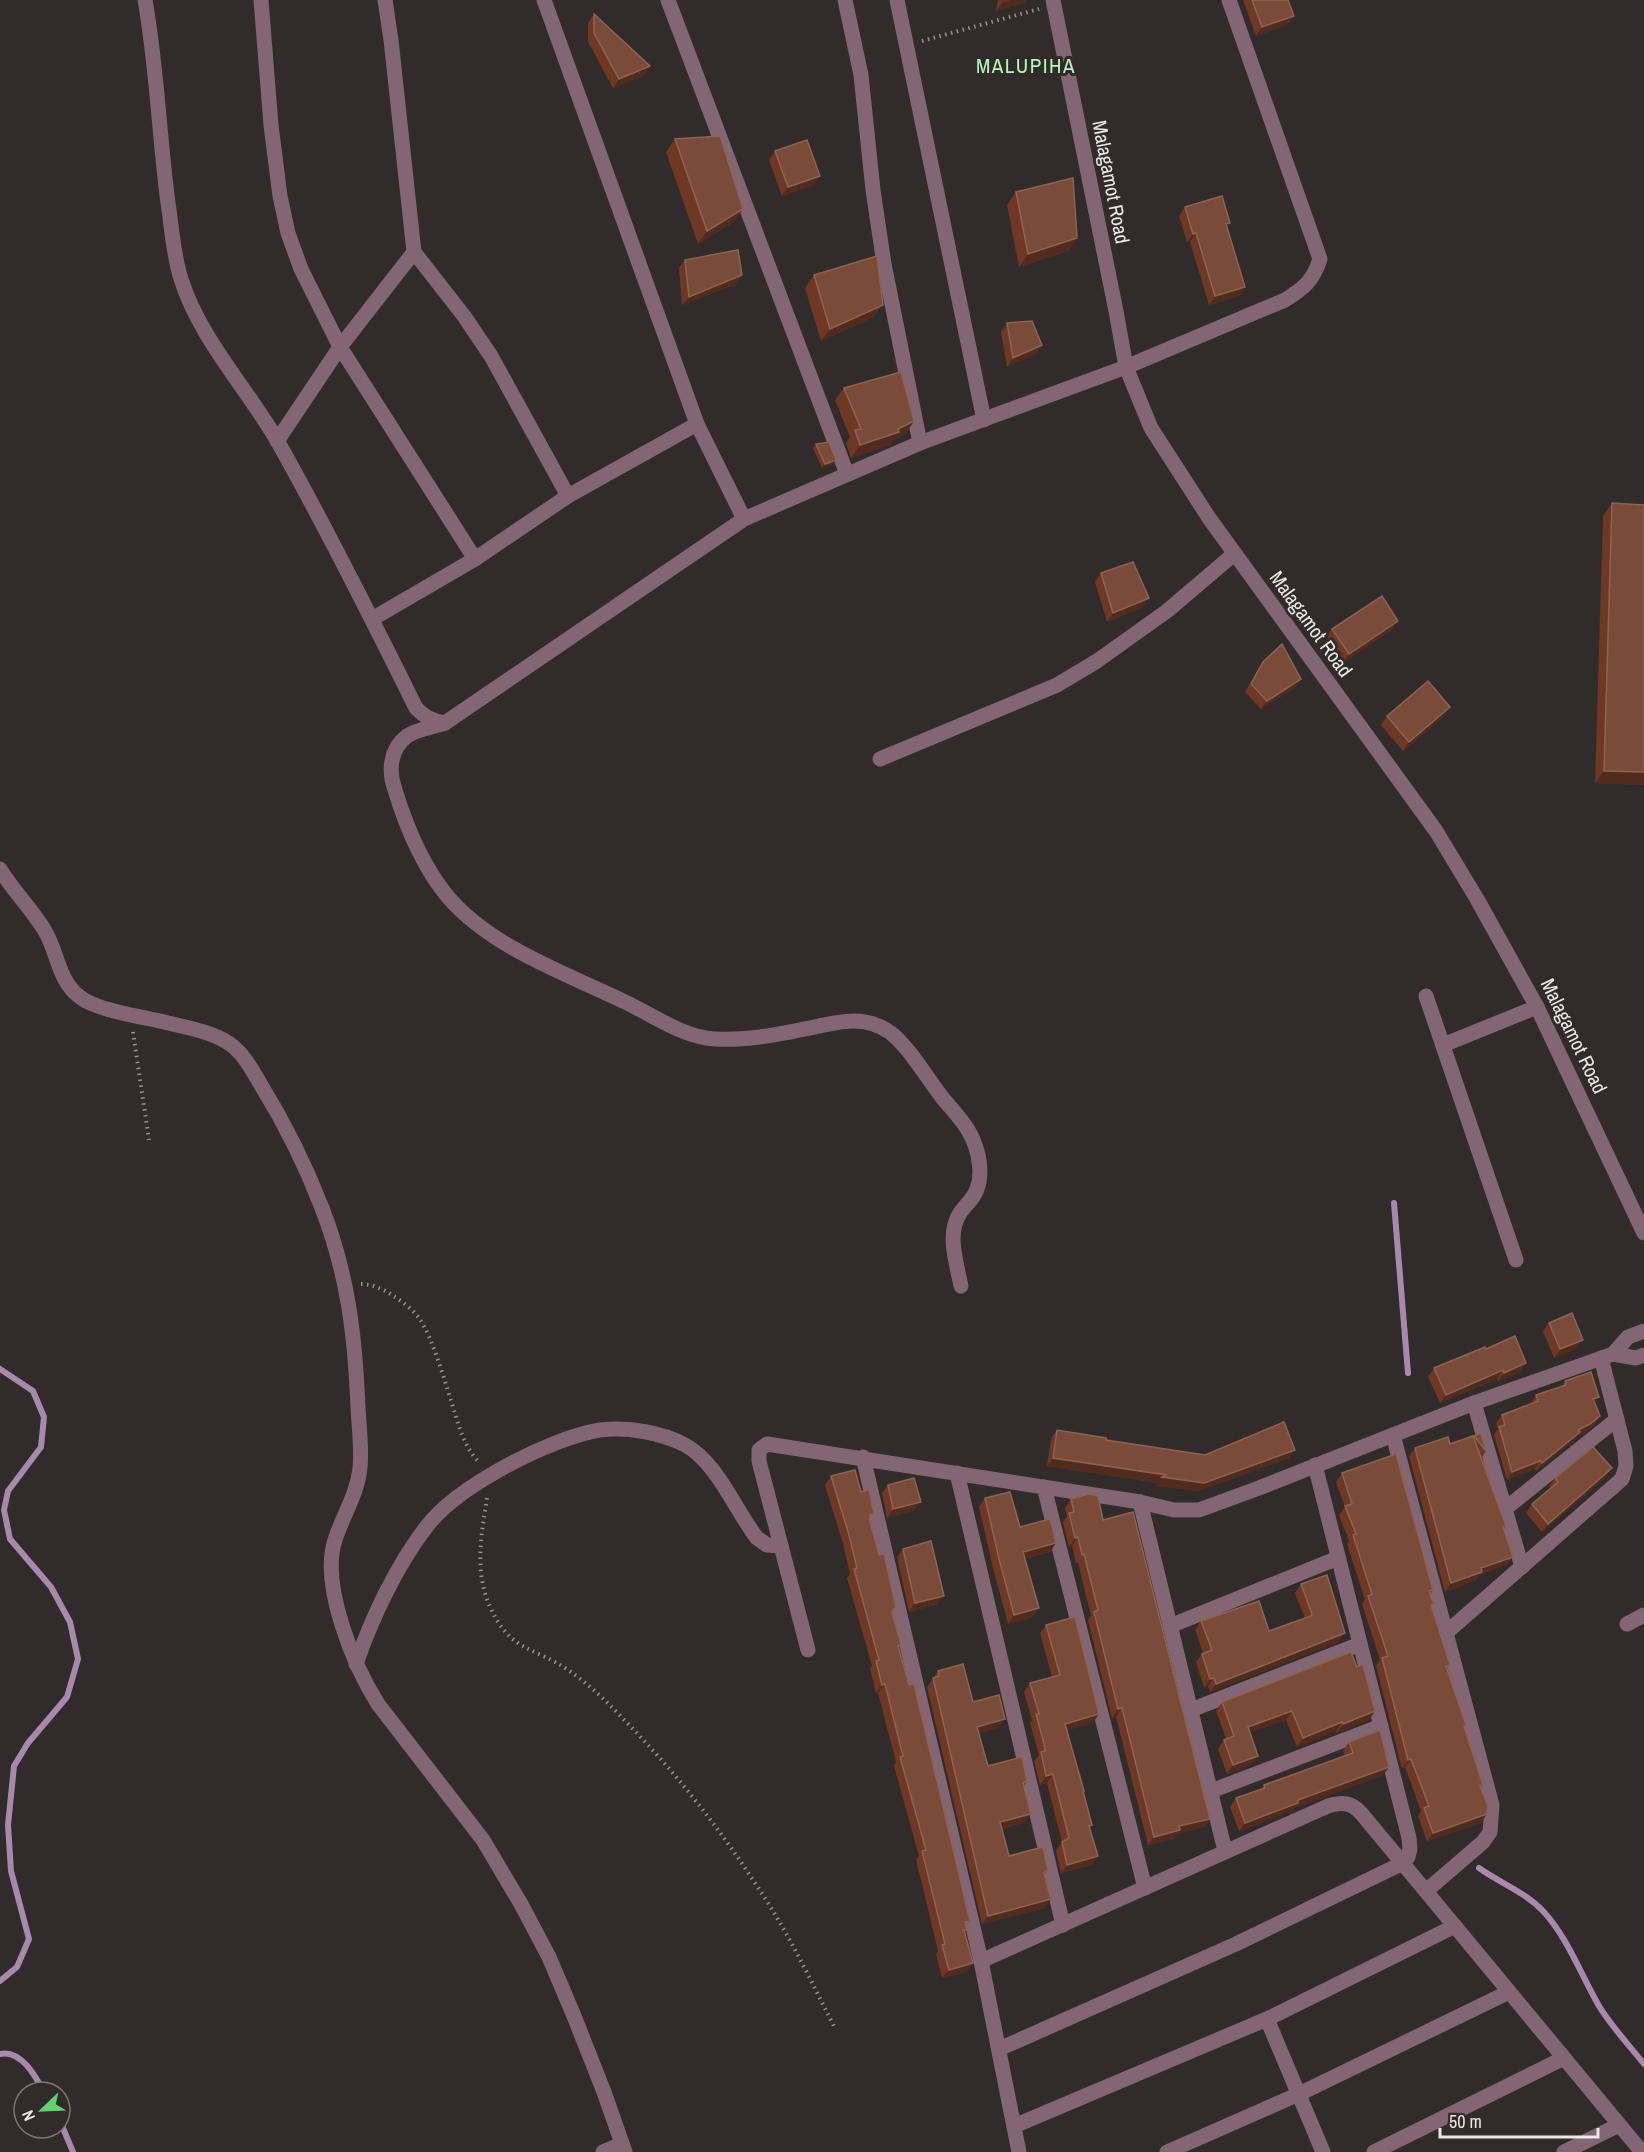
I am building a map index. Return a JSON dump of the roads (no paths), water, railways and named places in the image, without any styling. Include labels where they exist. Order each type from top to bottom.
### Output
[{"type":"street","points":[[145,0],[151,31],[166,183],[181,280],[214,344],[277,441],[416,708],[425,717],[445,723]]},
{"type":"street","points":[[261,0],[271,125],[280,196],[288,233],[301,269],[340,348],[475,559]]},
{"type":"street","points":[[385,0],[414,252],[492,356],[568,496]]},
{"type":"street","points":[[544,0],[697,424],[744,519]]},
{"type":"street","points":[[668,0],[847,474]]},
{"type":"street","points":[[845,0],[861,75],[873,190],[884,264],[920,443]]},
{"type":"street","points":[[897,0],[984,420]]},
{"type":"street","points":[[961,1286],[953,1243],[954,1225],[977,1189],[979,1160],[975,1144],[966,1128],[906,1049],[890,1032],[872,1023],[854,1021],[751,1039],[714,1039],[690,1035],[623,1001],[559,973],[507,944],[474,921],[448,896],[405,822],[393,786],[390,766],[394,751],[408,735],[445,723],[744,519],[920,443],[1125,367],[1285,300],[1304,288],[1315,275],[1320,259],[1229,0]]},
{"type":"street","name":"Malagamot Road","points":[[1054,2],[1116,311],[1125,367],[1151,428],[1234,554],[1436,831],[1498,933],[1537,1007],[1644,1233]]},
{"type":"street","points":[[277,441],[340,348],[414,252]]},
{"type":"street","points":[[372,620],[475,559],[568,496],[697,424]]},
{"type":"street","points":[[880,759],[1057,686],[1097,661],[1167,611],[1234,554]]},
{"type":"street","points":[[0,869],[45,930],[67,984],[81,998],[99,1006],[215,1036],[231,1045],[246,1060],[295,1143],[339,1256],[352,1322],[360,1466],[356,1491],[335,1540],[331,1557],[333,1593],[356,1664],[366,1685],[378,1704],[483,1840],[521,1904],[549,1958],[604,2092],[623,2148],[603,2152]]},
{"type":"street","points":[[1426,996],[1516,1260]]},
{"type":"street","points":[[1443,1045],[1537,1007]]},
{"type":"street","points":[[808,1650],[759,1461],[759,1450],[771,1443],[1140,1502],[1174,1510],[1199,1510],[1474,1403],[1607,1356],[1628,1337],[1644,1331]]},
{"type":"street","points":[[1607,1356],[1636,1358],[1644,1355]]},
{"type":"street","points":[[1447,1632],[1622,1479],[1626,1466],[1625,1451],[1617,1419],[1607,1356]]},
{"type":"street","points":[[1474,1403],[1522,1567]]},
{"type":"street","points":[[1505,1509],[1617,1419]]},
{"type":"street","points":[[356,1664],[367,1631],[381,1603],[427,1526],[450,1501],[530,1454],[570,1438],[600,1430],[626,1430],[654,1434],[685,1445],[705,1462],[757,1538],[767,1545],[781,1546]]},
{"type":"street","points":[[1393,1435],[1492,1805],[1490,1832],[1483,1842],[1426,1891]]},
{"type":"street","points":[[863,1457],[981,1961],[1019,2152]]},
{"type":"street","points":[[999,2049],[1236,1944],[1403,1863],[1408,1857],[1409,1838],[1315,1465]]},
{"type":"street","points":[[957,1473],[1063,1925]]},
{"type":"street","points":[[1044,1487],[1145,1888]]},
{"type":"street","points":[[1140,1502],[1226,1851]]},
{"type":"street","points":[[1170,1626],[1338,1558]]},
{"type":"street","points":[[1627,1624],[1644,1615]]},
{"type":"street","points":[[1191,1710],[1360,1644]]},
{"type":"street","points":[[1211,1791],[1381,1726]]},
{"type":"street","points":[[981,1961],[1328,1806],[1347,1803],[1355,1806],[1361,1813],[1642,2152]]},
{"type":"street","points":[[1014,2126],[1267,2019],[1455,1926]]},
{"type":"street","points":[[1167,2152],[1299,2094],[1509,1992]]},
{"type":"street","points":[[1267,2019],[1323,2152]]},
{"type":"street","points":[[1374,2152],[1564,2058]]},
{"type":"street","points":[[1564,2152],[1619,2125]]},
{"type":"waterway","points":[[1394,1203],[1408,1373]]},
{"type":"waterway","points":[[0,1369],[33,1391],[44,1417],[41,1447],[8,1491],[4,1510],[10,1539],[51,1587],[70,1622],[78,1659],[67,1697],[28,1743],[14,1766],[8,1825],[11,1871],[29,1939],[17,1967],[0,1981]]},
{"type":"waterway","points":[[1479,1868],[1520,1893],[1543,1911],[1560,1933],[1604,2013],[1644,2064]]},
{"type":"waterway","points":[[0,2054],[8,2054],[21,2060],[37,2080]]},
{"type":"waterway","points":[[68,2140],[73,2152]]},
{"type":"district","name":"MALUPIHA","points":[[1026,66]]}]
